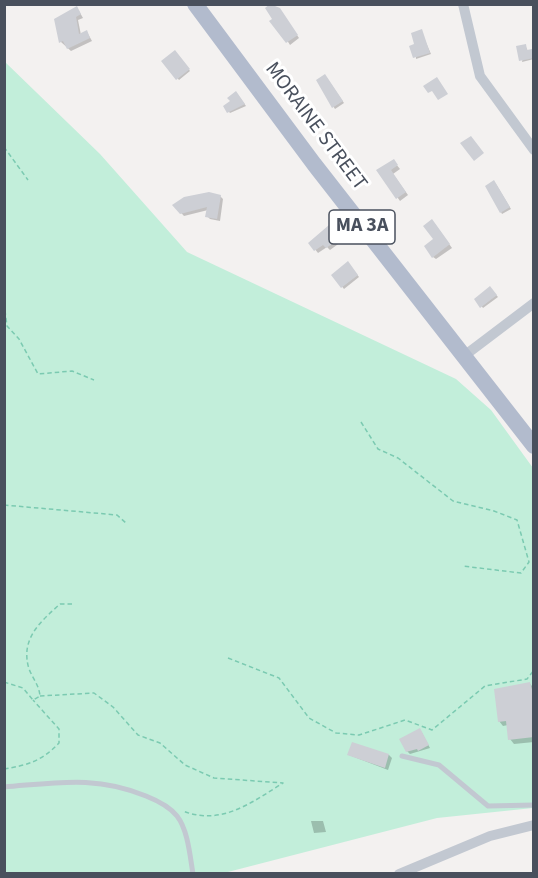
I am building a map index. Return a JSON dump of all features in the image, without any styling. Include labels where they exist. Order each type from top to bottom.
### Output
[{"type":"main road","name":"MORAINE STREET","points":[[195,4],[314,164],[534,446]]},
{"type":"street","points":[[463,4],[480,76],[534,150]]},
{"type":"street","points":[[464,356],[534,303]]},
{"type":"street","points":[[399,873],[490,836],[534,825]]},
{"type":"lane","points":[[402,756],[439,765],[488,806],[534,805]]},
{"type":"lane","points":[[4,787],[78,780],[102,782],[158,801],[177,816],[187,842],[193,873]]},
{"type":"path","points":[[4,147],[28,180]]},
{"type":"path","points":[[4,303],[7,326],[19,339],[38,375],[72,371],[94,380]]},
{"type":"path","points":[[361,422],[378,449],[398,458],[453,501],[494,511],[517,520],[529,562],[521,573],[462,566]]},
{"type":"path","points":[[4,505],[117,515],[126,523]]},
{"type":"path","points":[[40,696],[39,686],[29,668],[27,646],[33,628],[60,604],[73,604]]},
{"type":"path","points":[[228,658],[279,678],[309,718],[336,733],[359,735],[405,720],[432,730],[485,686],[527,679],[534,670]]},
{"type":"path","points":[[4,682],[23,688],[59,729],[59,743],[48,756],[33,764],[4,769]]},
{"type":"path","points":[[33,700],[40,696],[94,693],[113,706],[138,735],[159,743],[185,765],[214,777],[283,783],[224,816],[196,816],[178,809]]},
{"type":"green space","points":[[4,61],[100,154],[187,252],[456,379],[491,410],[533,468],[533,808],[437,818],[224,873],[5,873]]},
{"type":"building","points":[[270,4],[280,8],[298,35],[286,43],[269,21],[272,19],[265,8]]},
{"type":"building","points":[[77,6],[81,14],[76,17],[79,34],[87,30],[90,38],[67,49],[63,41],[59,43],[54,19]]},
{"type":"building","points":[[422,29],[430,53],[413,58],[409,46],[414,44],[411,33]]},
{"type":"building","points":[[526,44],[527,50],[532,49],[534,58],[519,61],[516,46]]},
{"type":"building","points":[[175,50],[190,69],[176,80],[161,61]]},
{"type":"building","points":[[325,74],[343,101],[332,108],[316,80]]},
{"type":"building","points":[[437,77],[448,94],[438,100],[432,91],[428,93],[423,86]]},
{"type":"building","points":[[236,91],[245,104],[227,113],[223,106],[230,101],[227,98]]},
{"type":"building","points":[[471,136],[484,153],[474,161],[460,143]]},
{"type":"building","points":[[394,159],[398,165],[391,170],[406,192],[396,199],[376,170]]},
{"type":"building","points":[[494,180],[510,207],[500,213],[485,186]]},
{"type":"building","points":[[209,192],[221,195],[217,219],[205,217],[207,207],[180,214],[172,205],[184,197]]},
{"type":"building","points":[[432,219],[450,244],[432,258],[424,246],[433,239],[423,226]]},
{"type":"building","points":[[329,225],[339,239],[326,248],[323,245],[314,251],[308,243]]},
{"type":"building","points":[[348,261],[358,275],[341,288],[331,275]]},
{"type":"building","points":[[490,286],[497,295],[480,308],[474,299]]},
{"type":"building","points":[[530,682],[534,697],[534,737],[508,740],[506,721],[498,722],[494,689]]},
{"type":"building","points":[[420,728],[429,745],[418,751],[417,749],[406,752],[399,739]]},
{"type":"building","points":[[352,742],[389,754],[385,768],[347,755]]}]
